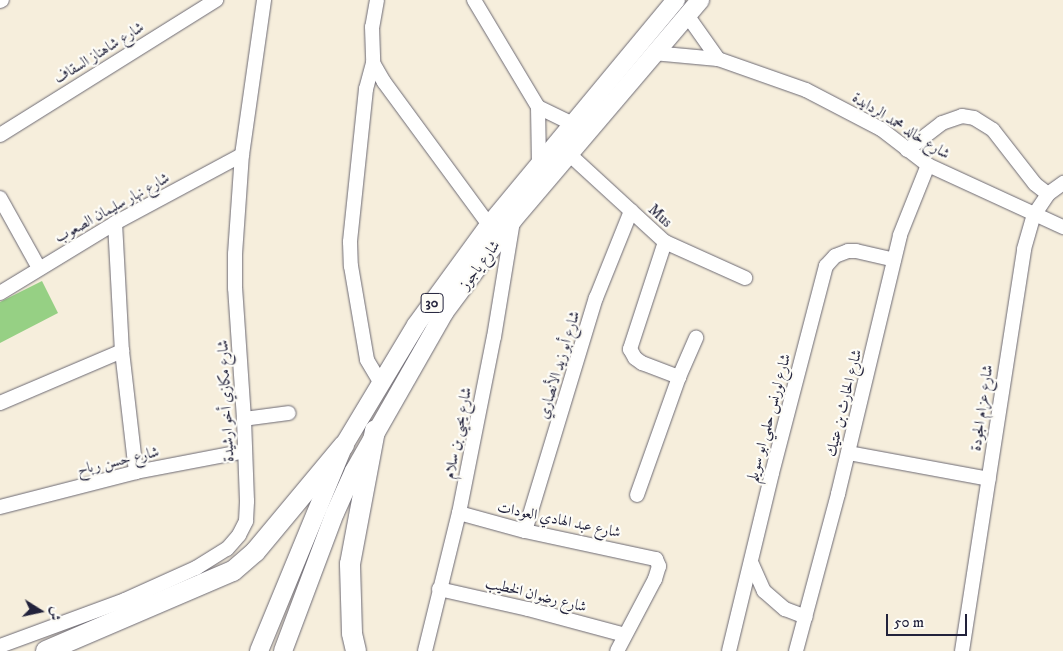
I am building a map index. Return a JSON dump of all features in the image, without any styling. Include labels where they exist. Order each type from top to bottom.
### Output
[{"type":"highway","points":[[356,651],[352,632],[350,564],[375,430]]},
{"type":"highway","points":[[46,651],[232,572],[256,552],[344,445]]},
{"type":"main road","name":"شارع ياجوز","points":[[259,651],[344,445],[380,382],[416,325],[489,225],[676,0]]},
{"type":"main road","name":"شارع ياجوز","points":[[283,651],[335,513],[375,430],[444,313],[513,220],[700,0]]},
{"type":"street","name":"شارع شاهناز السقاف","points":[[0,135],[216,0]]},
{"type":"street","name":"شارع مكازي أخو ارشيدة","points":[[0,646],[125,600],[196,568],[227,549],[239,536],[246,521],[244,419],[235,288],[237,217],[242,155],[264,0]]},
{"type":"street","points":[[378,0],[372,27],[373,63],[366,89],[350,242],[352,274],[367,360],[380,382]]},
{"type":"street","points":[[474,0],[538,107],[539,166]]},
{"type":"street","points":[[687,15],[718,58]]},
{"type":"street","name":"شارع خالد محمد الردايدة","points":[[653,53],[718,58],[785,82],[832,103],[881,129],[928,165],[1008,200],[1063,227]]},
{"type":"street","points":[[373,63],[384,82],[489,225]]},
{"type":"street","points":[[538,107],[573,124]]},
{"type":"street","points":[[907,150],[942,123],[962,116],[974,118],[993,130],[1035,184],[1048,194]]},
{"type":"street","name":"Mus","points":[[569,154],[665,242],[745,278]]},
{"type":"street","name":"شارع نهار سليمان الصعوب","points":[[0,293],[115,223],[242,155]]},
{"type":"street","name":"شارع الحارث بن عتيك","points":[[796,651],[848,453],[894,260],[907,215],[928,165]]},
{"type":"street","name":"شارع عزام الجودة","points":[[962,651],[1010,329],[1024,249],[1034,214],[1048,194],[1063,183]]},
{"type":"street","points":[[0,198],[39,268]]},
{"type":"street","name":"شارع أبو زيد الأنصاري","points":[[525,531],[596,298],[631,212]]},
{"type":"street","name":"شارع يحيى بن سلام","points":[[425,651],[459,513],[494,337],[513,220]]},
{"type":"street","points":[[115,223],[122,351],[136,472]]},
{"type":"street","points":[[665,242],[630,349],[635,358],[642,363],[679,377]]},
{"type":"street","name":"شارع لورنس حلمي ابو سويلم","points":[[729,651],[750,561],[826,266],[835,256],[856,250],[894,260]]},
{"type":"street","points":[[637,495],[679,377],[696,338]]},
{"type":"street","points":[[0,403],[122,351]]},
{"type":"street","points":[[244,419],[288,413]]},
{"type":"street","name":"شارع حسن رباح","points":[[0,508],[136,472],[245,451]]},
{"type":"street","points":[[848,453],[989,479]]},
{"type":"street","name":"شارع عبد الهادي العودات","points":[[459,513],[525,531],[652,556],[658,562],[658,570],[647,596],[625,635]]},
{"type":"street","points":[[750,561],[764,591],[785,609],[806,617]]},
{"type":"street","name":"شارع رضوان الخطيب","points":[[440,589],[528,609],[625,635]]},
{"type":"street","points":[[617,651],[625,635]]},
{"type":"green space","points":[[42,281],[58,313],[0,343],[0,302]]}]
